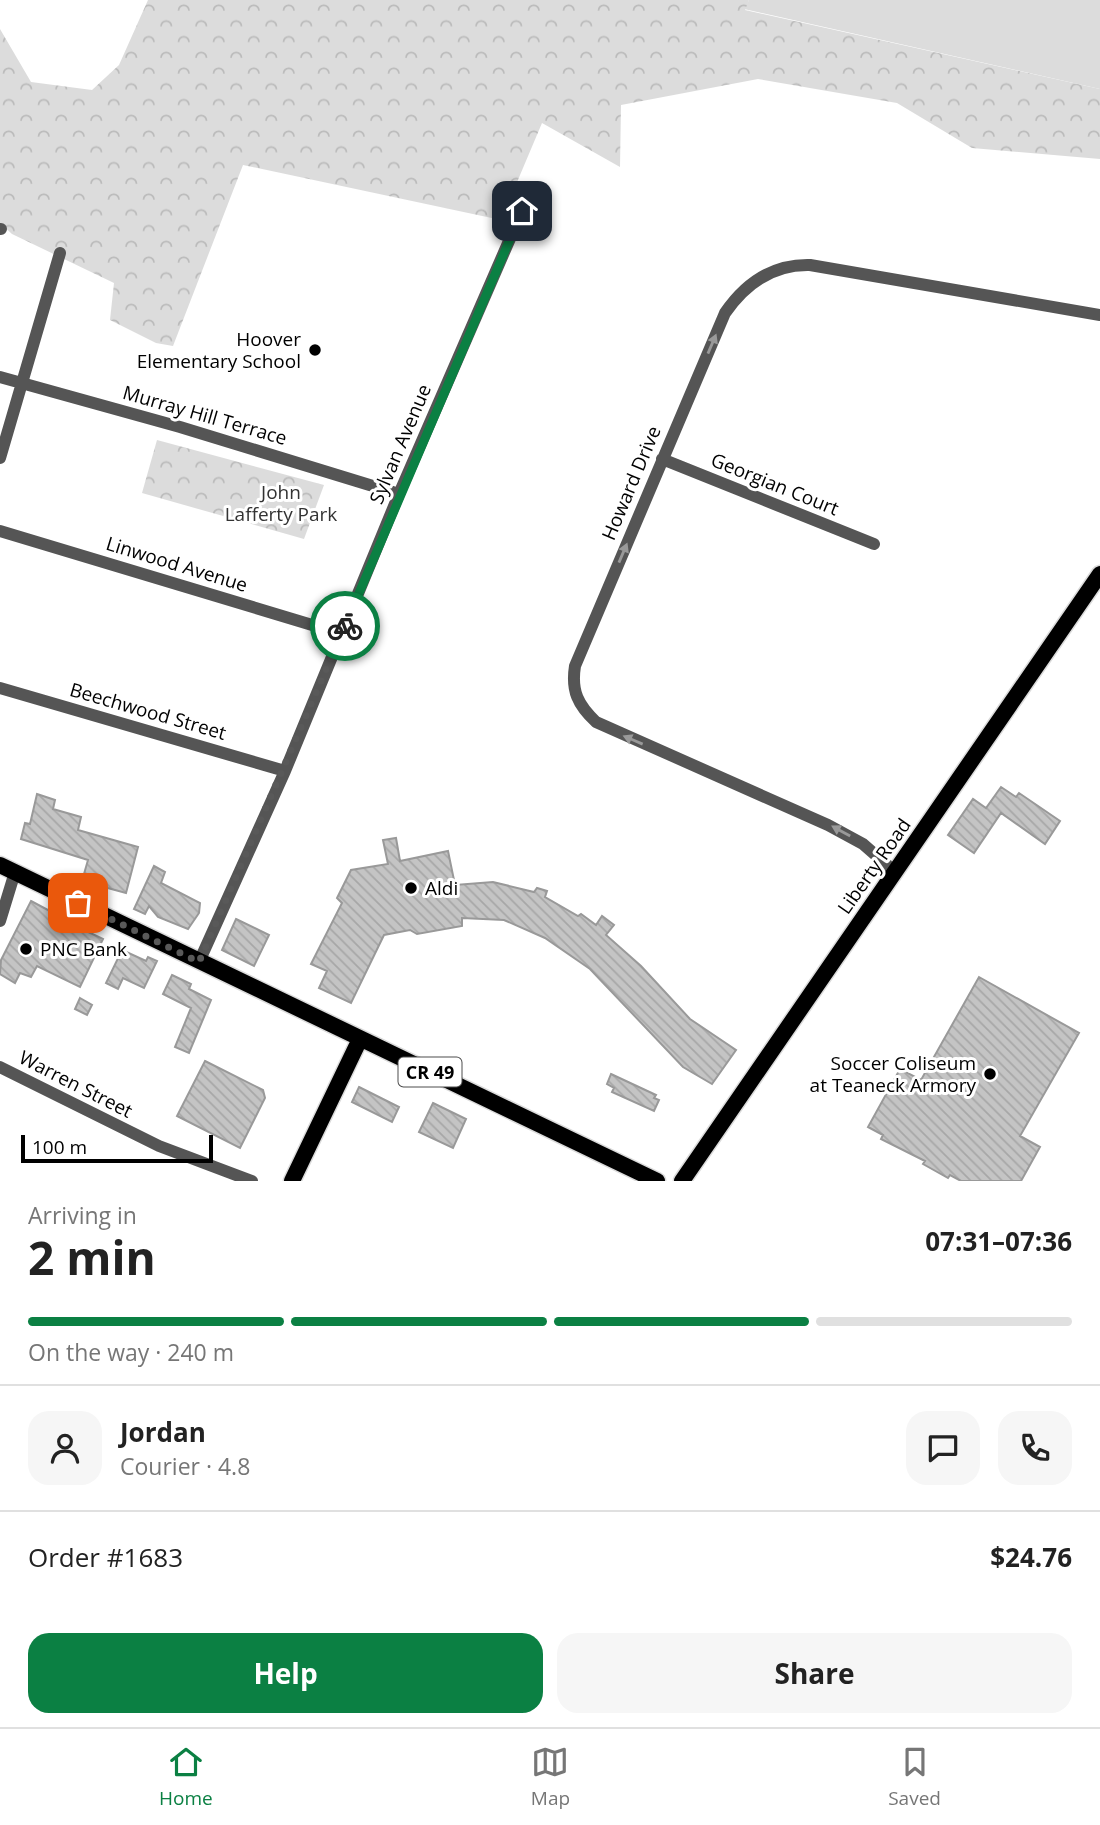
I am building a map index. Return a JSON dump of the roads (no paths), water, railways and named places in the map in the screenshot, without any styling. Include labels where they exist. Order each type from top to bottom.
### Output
[{"type":"main road","name":"Liberty Road","points":[[682,1181],[1100,574]]},
{"type":"main road","points":[[0,865],[360,1039],[292,1181]]},
{"type":"main road","name":"CR 49","points":[[360,1039],[657,1181]]},
{"type":"street","name":"Sylvan Avenue","points":[[199,962],[285,771],[399,494],[522,211]]},
{"type":"street","points":[[0,458],[60,253]]},
{"type":"street","name":"Howard Drive","points":[[895,872],[863,844],[828,825],[615,732],[583,710],[574,694],[575,666],[725,313],[747,286],[778,269],[810,265],[1100,315]]},
{"type":"street","name":"Murray Hill Terrace","points":[[0,377],[180,426],[399,494]]},
{"type":"street","name":"Georgian Court","points":[[662,459],[874,544]]},
{"type":"street","name":"Linwood Avenue","points":[[0,531],[342,634]]},
{"type":"street","name":"Beechwood Street","points":[[0,688],[285,771]]},
{"type":"street","points":[[0,921],[15,872]]},
{"type":"street","name":"Warren Street","points":[[0,1067],[159,1146],[252,1181]]},
{"type":"place","name":"Hoover Elementary School","points":[[315,350]]},
{"type":"place","name":"Aldi","points":[[411,888]]},
{"type":"place","name":"PNC Bank","points":[[26,949]]},
{"type":"place","name":"Soccer Coliseum at Teaneck Armory","points":[[990,1074]]},
{"type":"park label","name":"John Lafferty Park","points":[[281,503]]}]
